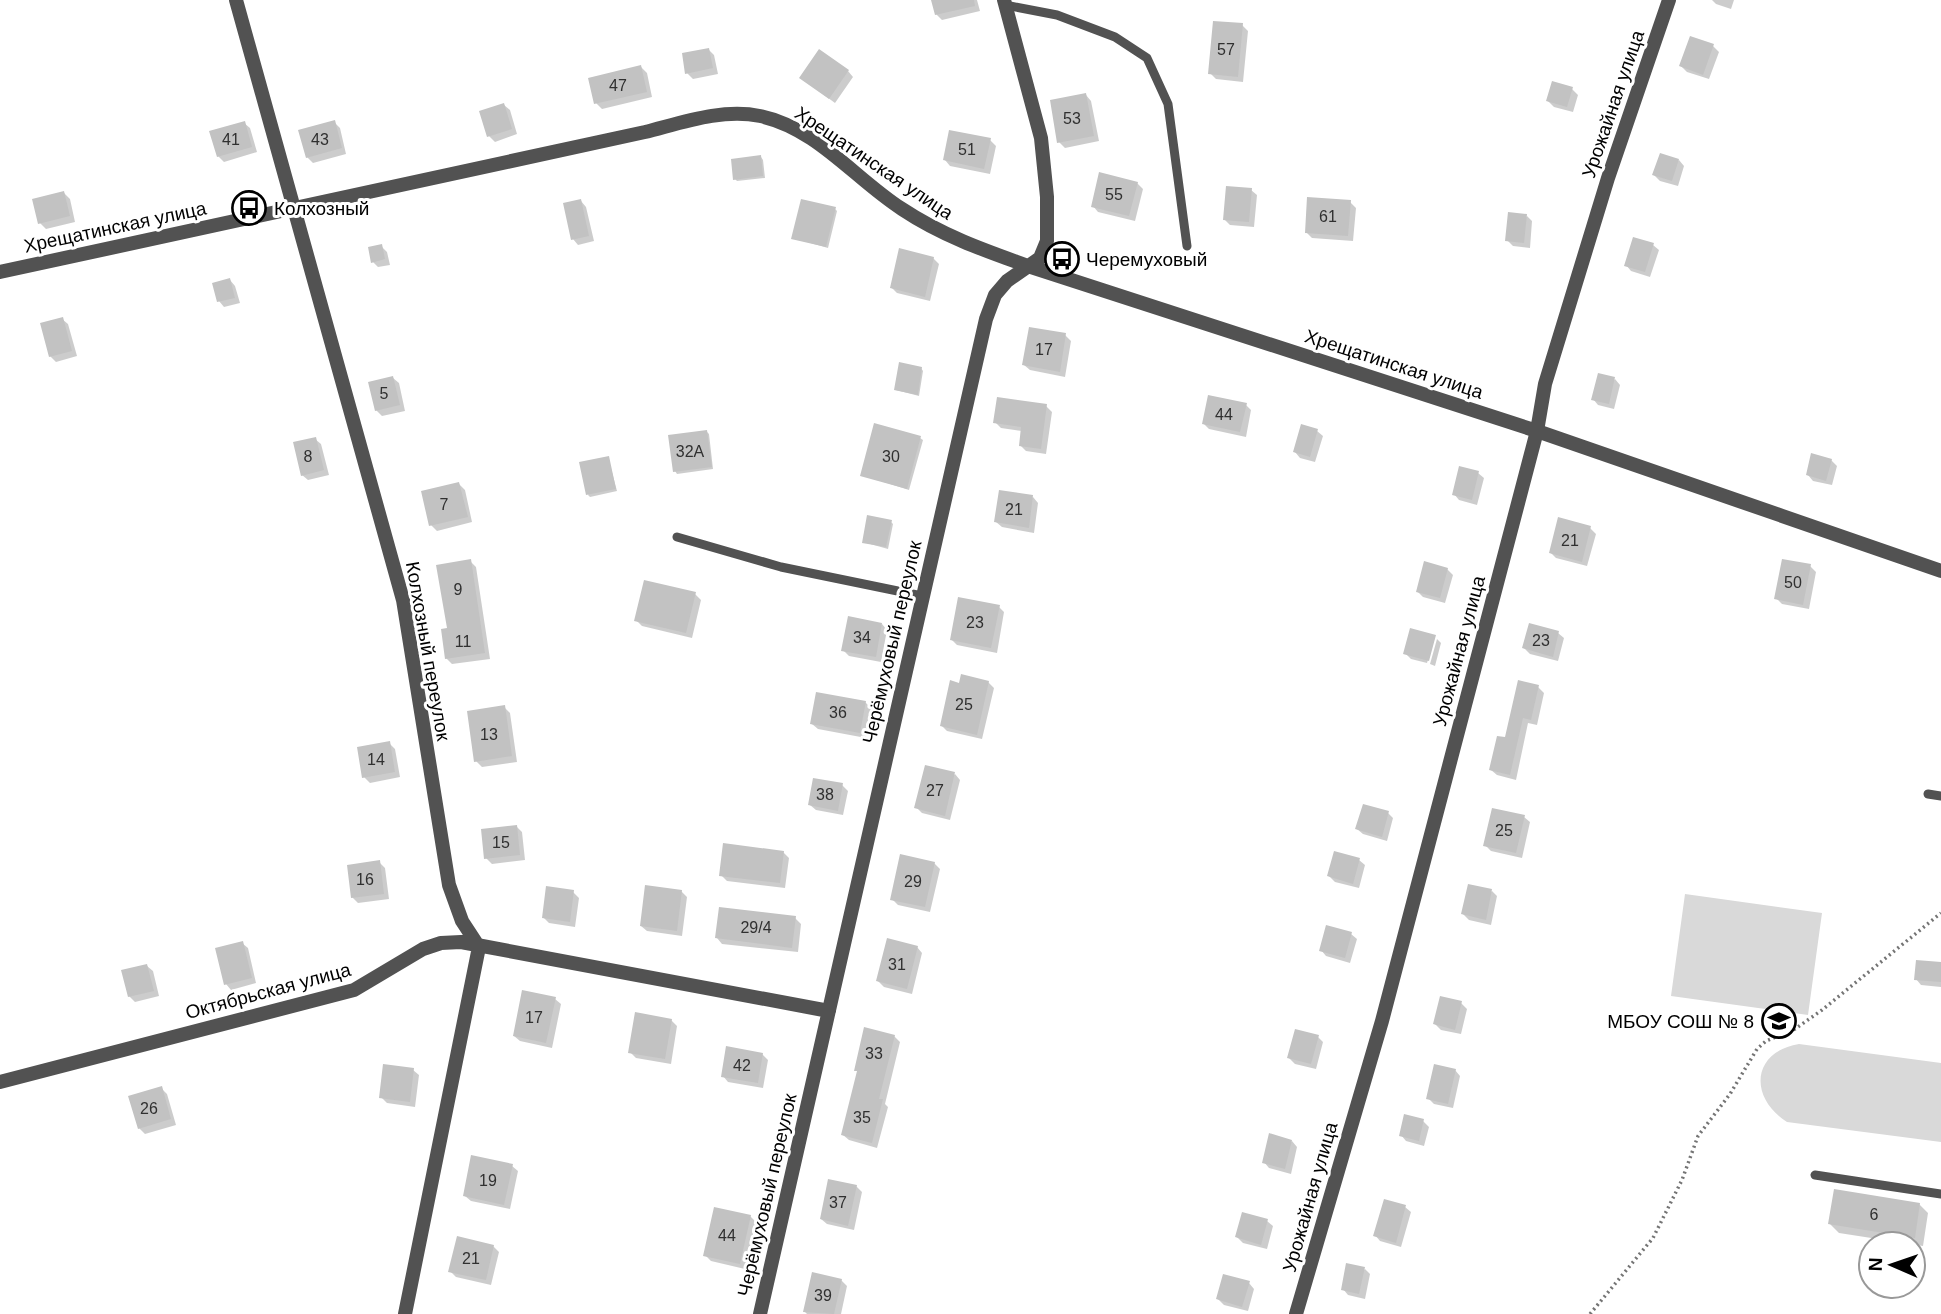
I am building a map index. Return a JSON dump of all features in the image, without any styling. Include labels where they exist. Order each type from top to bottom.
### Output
[{"type":"street","name":"Колхозный переулок","points":[[236,0],[403,600],[449,885],[462,922],[479,947]]},
{"type":"street","name":"Урожайная улица","points":[[1296,1314],[1382,1021],[1536,430],[1545,384],[1608,178],[1669,0]]},
{"type":"street","name":"Черёмуховый переулок","points":[[760,1314],[986,318],[995,295],[1007,281],[1040,258],[1047,242],[1047,197],[1041,138],[1004,2]]},
{"type":"street","name":"Хрещатинская улица","points":[[0,272],[700,118],[757,116],[778,121],[823,146],[899,207],[935,230],[968,245],[1536,430],[1941,571]]},
{"type":"street","name":"Октябрьская улица","points":[[0,1082],[354,990],[423,949],[441,943],[461,942],[829,1011]]},
{"type":"street","points":[[405,1314],[479,947]]},
{"type":"lane","points":[[1004,2],[1057,15],[1115,37],[1147,58],[1168,104],[1187,246]]},
{"type":"lane","points":[[677,537],[781,568],[922,596]]},
{"type":"lane","points":[[1928,794],[1941,796]]},
{"type":"lane","points":[[1815,1175],[1941,1194]]},
{"type":"path","points":[[1590,1314],[1653,1238],[1682,1180],[1698,1136],[1730,1094],[1757,1049],[1766,1041],[1795,1029],[1822,1010],[1941,913]]},
{"type":"shaded area","points":[[1685,894],[1822,913],[1808,1015],[1671,996]]},
{"type":"shaded area","points":[[1799,1044],[1941,1063],[1941,1142],[1787,1122],[1766,1101],[1761,1089],[1761,1077],[1764,1066],[1772,1056]]},
{"type":"building","points":[[931,0],[974,0],[975,6],[935,15]]},
{"type":"building","points":[[1213,21],[1243,23],[1238,77],[1208,74]]},
{"type":"building","points":[[1690,36],[1714,44],[1703,75],[1679,66]]},
{"type":"building","points":[[709,48],[713,68],[685,74],[682,53]]},
{"type":"building","points":[[819,49],[849,70],[829,99],[799,78]]},
{"type":"building","points":[[641,65],[647,92],[594,104],[588,78]]},
{"type":"building","points":[[1552,81],[1573,87],[1567,107],[1546,101]]},
{"type":"building","points":[[1086,93],[1094,136],[1057,143],[1050,100]]},
{"type":"building","points":[[504,103],[512,129],[487,137],[479,111]]},
{"type":"building","points":[[335,120],[342,148],[306,158],[298,130]]},
{"type":"building","points":[[245,121],[252,147],[217,157],[209,131]]},
{"type":"building","points":[[949,130],[991,138],[984,169],[943,160]]},
{"type":"building","points":[[1660,153],[1679,159],[1672,181],[1652,175]]},
{"type":"building","points":[[761,155],[763,176],[733,180],[731,159]]},
{"type":"building","points":[[1099,172],[1138,182],[1129,216],[1091,207]]},
{"type":"building","points":[[1226,186],[1252,188],[1249,222],[1223,220]]},
{"type":"building","points":[[64,191],[70,216],[38,224],[32,199]]},
{"type":"building","points":[[1307,197],[1351,200],[1348,236],[1305,233]]},
{"type":"building","points":[[581,199],[589,236],[571,240],[563,203]]},
{"type":"building","points":[[801,199],[836,207],[826,247],[791,239]]},
{"type":"building","points":[[1508,212],[1527,214],[1524,243],[1505,241]]},
{"type":"building","points":[[1633,237],[1654,243],[1645,272],[1624,266]]},
{"type":"building","points":[[382,244],[385,259],[371,263],[368,247]]},
{"type":"building","points":[[899,248],[934,257],[925,297],[890,288]]},
{"type":"building","points":[[230,278],[235,298],[217,302],[212,283]]},
{"type":"building","points":[[63,317],[72,351],[49,357],[40,323]]},
{"type":"building","points":[[1029,327],[1066,333],[1060,372],[1022,365]]},
{"type":"building","points":[[899,362],[922,367],[918,395],[894,390]]},
{"type":"building","points":[[1598,373],[1615,377],[1609,404],[1591,400]]},
{"type":"building","points":[[393,376],[400,405],[375,411],[368,382]]},
{"type":"building","points":[[1208,395],[1247,403],[1240,432],[1202,424]]},
{"type":"building","points":[[997,397],[1047,404],[1041,449],[1019,446],[1021,427],[993,423]]},
{"type":"building","points":[[874,423],[921,436],[907,489],[860,476]]},
{"type":"building","points":[[1301,424],[1318,429],[1310,457],[1293,452]]},
{"type":"building","points":[[707,430],[712,467],[673,472],[668,435]]},
{"type":"building","points":[[316,437],[324,470],[301,476],[293,442]]},
{"type":"building","points":[[1811,453],[1832,459],[1826,481],[1806,475]]},
{"type":"building","points":[[609,456],[616,489],[586,495],[579,462]]},
{"type":"building","points":[[1459,466],[1479,471],[1472,500],[1452,495]]},
{"type":"building","points":[[459,482],[468,517],[429,526],[421,491]]},
{"type":"building","points":[[999,490],[1033,495],[1029,528],[994,522]]},
{"type":"building","points":[[867,515],[892,520],[886,547],[862,543]]},
{"type":"building","points":[[1558,517],[1591,526],[1582,562],[1549,553]]},
{"type":"building","points":[[471,559],[485,653],[445,659],[441,629],[447,628],[436,565]]},
{"type":"building","points":[[1782,559],[1811,564],[1803,605],[1774,599]]},
{"type":"building","points":[[1424,561],[1448,568],[1440,598],[1416,592]]},
{"type":"building","points":[[644,580],[696,592],[686,633],[634,621]]},
{"type":"building","points":[[958,597],[1000,605],[991,648],[950,640]]},
{"type":"building","points":[[848,616],[882,623],[876,657],[841,651]]},
{"type":"building","points":[[1529,623],[1559,631],[1553,657],[1522,648]]},
{"type":"building","points":[[1410,628],[1436,635],[1429,661],[1403,654]]},
{"type":"building","points":[[961,674],[989,681],[977,735],[940,726],[950,680],[959,683]]},
{"type":"building","points":[[1518,680],[1539,685],[1531,720],[1523,718],[1510,775],[1489,770],[1497,736],[1505,737]]},
{"type":"building","points":[[816,692],[866,701],[860,733],[810,724]]},
{"type":"building","points":[[505,705],[512,756],[474,762],[467,711]]},
{"type":"building","points":[[390,741],[395,772],[362,778],[357,747]]},
{"type":"building","points":[[925,765],[955,772],[945,816],[914,808]]},
{"type":"building","points":[[813,778],[843,783],[838,811],[808,805]]},
{"type":"building","points":[[1363,804],[1389,811],[1382,837],[1355,829]]},
{"type":"building","points":[[1492,808],[1525,815],[1516,853],[1483,846]]},
{"type":"building","points":[[517,825],[520,855],[484,859],[481,829]]},
{"type":"building","points":[[723,843],[784,851],[780,883],[719,876]]},
{"type":"building","points":[[1334,851],[1360,858],[1353,884],[1327,876]]},
{"type":"building","points":[[900,854],[935,862],[925,907],[890,900]]},
{"type":"building","points":[[380,860],[384,894],[351,898],[347,865]]},
{"type":"building","points":[[1468,884],[1492,889],[1486,920],[1461,914]]},
{"type":"building","points":[[645,885],[682,890],[677,931],[640,926]]},
{"type":"building","points":[[546,886],[574,890],[570,922],[542,918]]},
{"type":"building","points":[[719,907],[796,916],[792,948],[715,938]]},
{"type":"building","points":[[1326,925],[1352,932],[1345,958],[1319,951]]},
{"type":"building","points":[[887,938],[918,946],[907,989],[876,981]]},
{"type":"building","points":[[243,941],[252,978],[224,985],[215,948]]},
{"type":"building","points":[[1916,960],[1941,962],[1941,982],[1914,980]]},
{"type":"building","points":[[147,964],[154,991],[128,997],[121,970]]},
{"type":"building","points":[[522,990],[556,997],[546,1043],[513,1036]]},
{"type":"building","points":[[1440,996],[1462,1001],[1455,1030],[1433,1024]]},
{"type":"building","points":[[635,1012],[672,1019],[665,1059],[628,1053]]},
{"type":"building","points":[[864,1027],[895,1035],[879,1099],[883,1099],[872,1143],[841,1135],[857,1071],[854,1071]]},
{"type":"building","points":[[1295,1029],[1319,1035],[1311,1064],[1287,1058]]},
{"type":"building","points":[[726,1046],[763,1053],[758,1083],[721,1077]]},
{"type":"building","points":[[383,1064],[414,1068],[410,1102],[379,1098]]},
{"type":"building","points":[[1434,1064],[1456,1069],[1448,1104],[1426,1099]]},
{"type":"building","points":[[162,1086],[171,1119],[138,1129],[128,1096]]},
{"type":"building","points":[[1404,1114],[1424,1119],[1419,1141],[1399,1136]]},
{"type":"building","points":[[1269,1133],[1292,1140],[1285,1169],[1262,1163]]},
{"type":"building","points":[[471,1155],[513,1164],[504,1205],[463,1196]]},
{"type":"building","points":[[828,1179],[857,1185],[848,1226],[820,1219]]},
{"type":"building","points":[[1834,1189],[1920,1203],[1916,1230],[1865,1230],[1828,1224]]},
{"type":"building","points":[[1384,1199],[1406,1205],[1396,1243],[1373,1236]]},
{"type":"building","points":[[714,1207],[751,1215],[740,1264],[703,1256]]},
{"type":"building","points":[[1242,1212],[1268,1219],[1261,1245],[1235,1237]]},
{"type":"building","points":[[457,1236],[494,1245],[486,1280],[448,1272]]},
{"type":"building","points":[[1346,1263],[1365,1267],[1359,1294],[1341,1290]]},
{"type":"building","points":[[812,1272],[842,1279],[834,1314],[803,1312]]},
{"type":"building","points":[[1223,1274],[1250,1281],[1242,1307],[1216,1299]]},
{"type":"place","name":"Колхозный","points":[[249,208]]},
{"type":"place","name":"Черемуховый","points":[[1062,259]]},
{"type":"place","name":"МБОУ СОШ № 8","points":[[1779,1021]]}]
